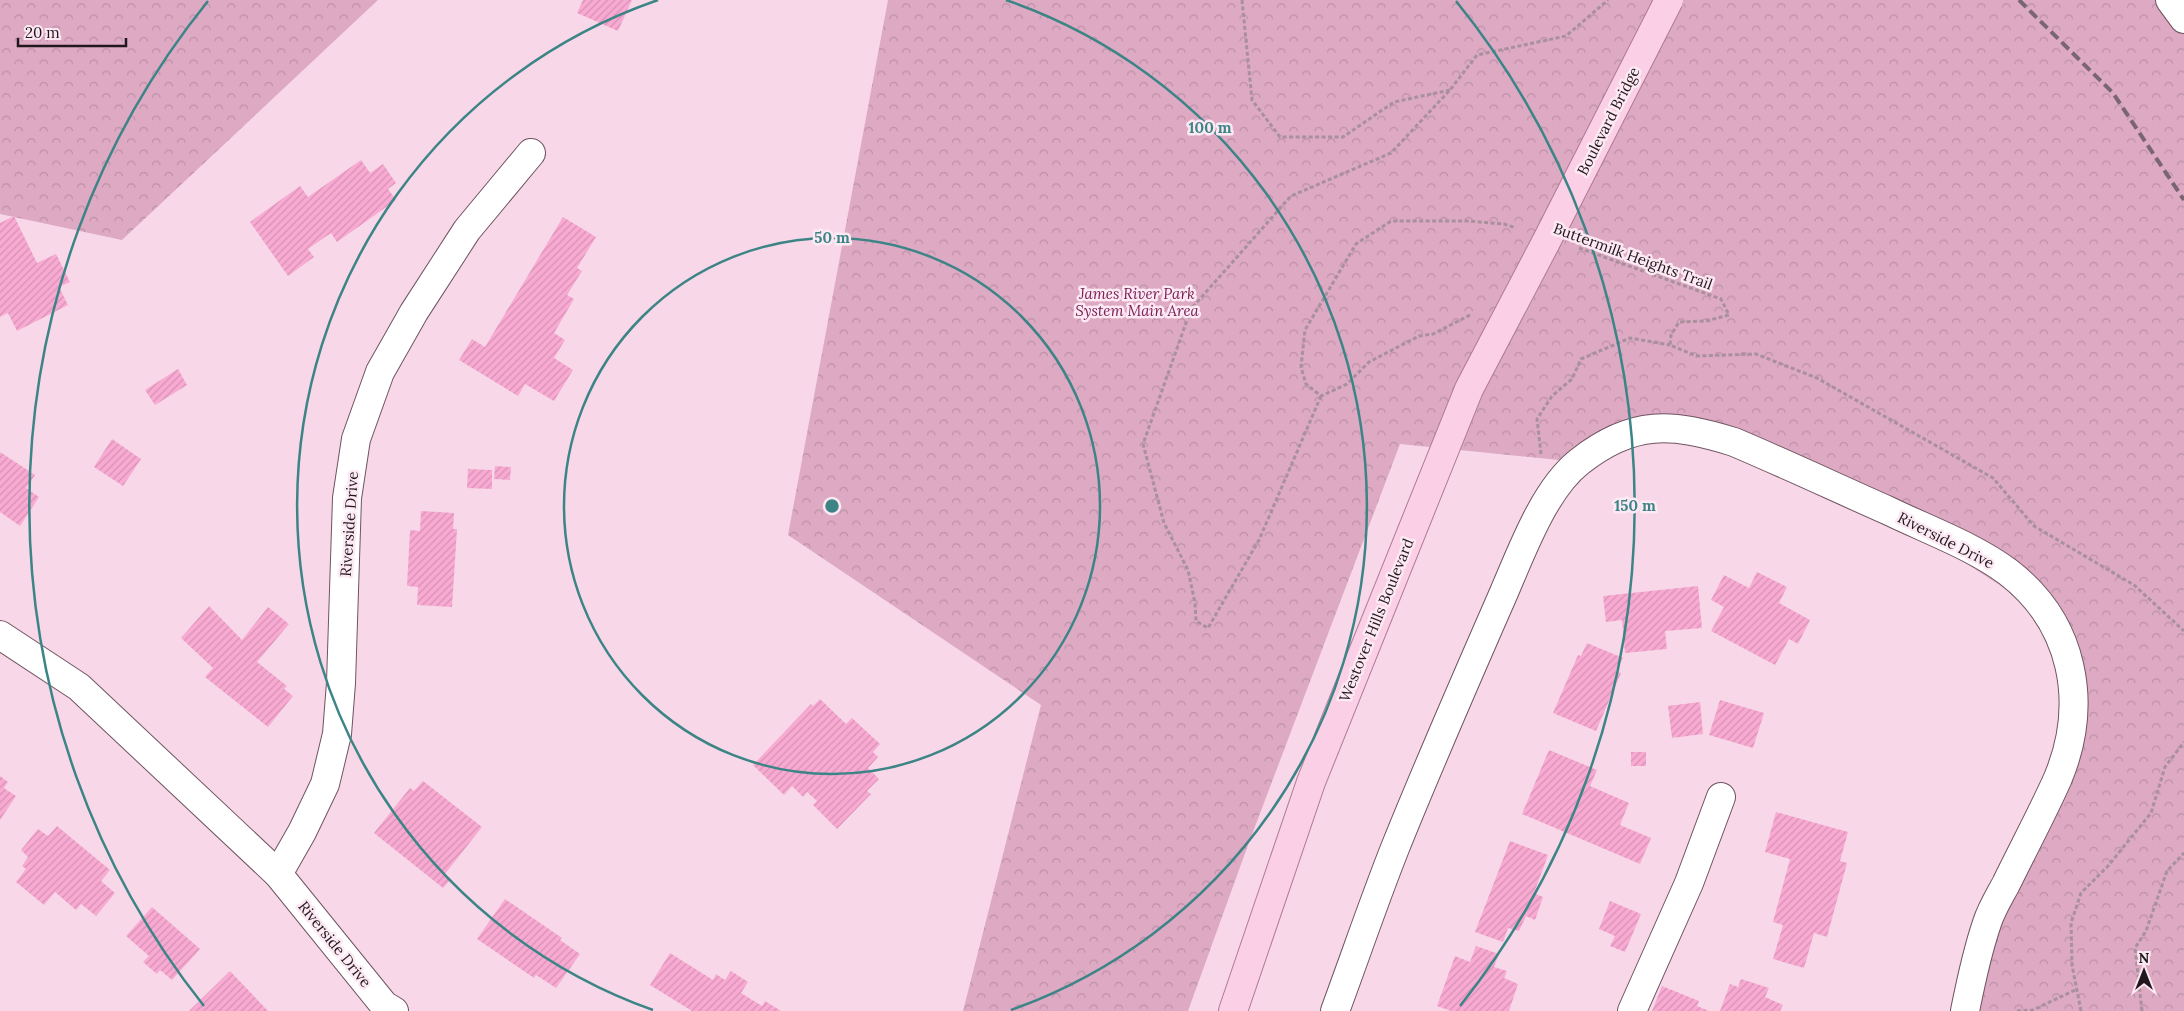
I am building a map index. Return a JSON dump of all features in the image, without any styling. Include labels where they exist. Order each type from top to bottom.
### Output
[{"type":"main road","name":"Boulevard Bridge","points":[[1559,243],[1669,0]]},
{"type":"main road","name":"Westover Hills Boulevard","points":[[1233,1011],[1311,782],[1466,398],[1559,243]]},
{"type":"street","points":[[2170,0],[2184,18]]},
{"type":"street","name":"Riverside Drive","points":[[278,874],[302,832],[325,784],[337,734],[341,682],[347,498],[356,439],[380,372],[414,312],[468,230],[531,153]]},
{"type":"street","name":"Riverside Drive","points":[[1554,488],[1578,462],[1606,443],[1635,431],[1666,427],[1698,431],[1734,442],[1965,547],[2008,572],[2032,595],[2049,617],[2069,662],[2075,694],[2074,719],[2069,747],[2058,778],[1987,921],[1965,1011]]},
{"type":"street","points":[[1336,1011],[1395,848],[1472,664],[1528,538],[1554,488]]},
{"type":"street","name":"Riverside Drive","points":[[0,635],[78,687],[278,874],[386,1009]]},
{"type":"street","points":[[1632,1011],[1689,883],[1721,797]]},
{"type":"path","points":[[1242,0],[1252,100],[1280,137],[1343,137],[1394,102],[1450,90]]},
{"type":"path","points":[[1474,313],[1433,334],[1419,336],[1369,362],[1347,384],[1321,396],[1259,540],[1208,628],[1196,621],[1195,604],[1188,570],[1164,523],[1143,444],[1192,309],[1291,196],[1391,152],[1450,90],[1477,55],[1566,36],[1608,0]]},
{"type":"path","points":[[1321,396],[1306,384],[1301,367],[1304,330],[1356,244],[1391,222],[1468,222],[1504,224],[1521,229]]},
{"type":"path","name":"Buttermilk Heights Trail","points":[[1559,243],[1721,299],[1730,315],[1706,321],[1679,322],[1671,335],[1670,345]]},
{"type":"path","points":[[1554,488],[1539,447],[1537,419],[1552,396],[1572,379],[1581,359],[1630,338],[1670,345],[1696,356],[1756,354],[1817,378],[1993,478],[2034,526],[2134,585],[2184,632]]},
{"type":"path","points":[[2081,1011],[2075,990],[2072,965],[2071,922],[2081,893],[2108,866],[2151,813],[2165,768],[2184,742]]},
{"type":"path","points":[[2142,1011],[2135,948],[2146,932],[2167,871],[2184,853]]},
{"type":"path","points":[[2017,1011],[2033,1010],[2075,990]]},
{"type":"green space","points":[[0,0],[378,0],[122,240],[0,214]]},
{"type":"green space","name":"James River Park System Main Area","points":[[888,0],[2184,0],[2184,1011],[1965,1011],[2069,747],[2049,617],[1933,542],[1666,427],[1579,462],[1400,444],[1248,845],[1188,1011],[963,1011],[1041,705],[788,535]]},
{"type":"building","points":[[583,0],[632,0],[618,31],[577,13]]},
{"type":"building","points":[[361,160],[370,173],[383,164],[396,183],[388,189],[396,200],[337,242],[331,233],[308,249],[314,257],[288,276],[250,222],[300,186],[308,197]]},
{"type":"building","points":[[14,216],[37,263],[56,254],[70,282],[59,287],[68,305],[17,331],[8,313],[0,317],[0,223]]},
{"type":"building","points":[[563,217],[596,237],[577,268],[582,271],[567,295],[574,299],[554,333],[565,340],[554,358],[573,370],[554,401],[525,384],[518,396],[459,360],[472,339],[485,347]]},
{"type":"building","points":[[178,369],[187,385],[155,405],[145,390]]},
{"type":"building","points":[[112,439],[141,459],[123,486],[94,467]]},
{"type":"building","points":[[0,452],[35,475],[26,488],[39,497],[20,526],[0,512]]},
{"type":"building","points":[[495,466],[511,467],[510,480],[494,479]]},
{"type":"building","points":[[468,469],[492,470],[492,489],[467,488]]},
{"type":"building","points":[[421,511],[454,513],[453,529],[457,529],[452,607],[417,605],[418,587],[407,586],[410,530],[420,531]]},
{"type":"building","points":[[1757,572],[1787,587],[1779,603],[1810,620],[1798,644],[1789,639],[1775,665],[1711,631],[1724,607],[1711,600],[1724,575],[1749,588]]},
{"type":"building","points":[[1698,586],[1702,628],[1665,631],[1667,649],[1625,653],[1622,620],[1606,622],[1603,596]]},
{"type":"building","points":[[209,606],[242,640],[268,607],[289,624],[257,662],[287,686],[284,689],[293,696],[268,727],[205,677],[213,668],[181,638]]},
{"type":"building","points":[[1587,643],[1623,658],[1616,671],[1621,673],[1596,731],[1553,713],[1578,655],[1581,656]]},
{"type":"building","points":[[820,699],[846,724],[852,718],[880,744],[873,752],[878,757],[868,768],[879,779],[867,791],[871,794],[837,829],[813,805],[817,801],[807,792],[803,797],[792,786],[784,795],[753,765],[811,704],[813,706]]},
{"type":"building","points":[[1720,700],[1764,713],[1753,748],[1709,735]]},
{"type":"building","points":[[1700,702],[1703,734],[1672,738],[1668,706]]},
{"type":"building","points":[[1549,750],[1597,770],[1590,786],[1629,803],[1620,825],[1651,838],[1640,864],[1522,814]]},
{"type":"building","points":[[1631,752],[1646,752],[1646,766],[1631,766]]},
{"type":"building","points":[[0,776],[8,782],[4,788],[16,796],[0,820]]},
{"type":"building","points":[[423,781],[482,827],[445,874],[451,879],[443,888],[374,833],[410,788],[414,791]]},
{"type":"building","points":[[1776,812],[1848,832],[1840,861],[1847,863],[1827,937],[1814,933],[1804,968],[1773,959],[1783,925],[1773,922],[1790,859],[1765,852]]},
{"type":"building","points":[[57,826],[110,870],[101,881],[115,893],[96,916],[81,904],[76,910],[55,892],[44,905],[16,882],[26,869],[22,866],[28,857],[21,850],[38,829],[48,836]]},
{"type":"building","points":[[1510,841],[1548,855],[1534,893],[1543,897],[1535,920],[1526,916],[1519,931],[1508,928],[1503,942],[1475,932]]},
{"type":"building","points":[[505,899],[562,938],[560,940],[580,954],[556,988],[536,975],[534,978],[477,939]]},
{"type":"building","points":[[1610,901],[1641,914],[1625,952],[1610,946],[1615,936],[1599,929]]},
{"type":"building","points":[[152,907],[200,949],[172,980],[160,970],[157,974],[143,962],[149,956],[126,936]]},
{"type":"building","points":[[1476,946],[1499,954],[1494,967],[1507,971],[1504,978],[1518,984],[1509,1011],[1451,1011],[1437,1006],[1455,956],[1470,962]]},
{"type":"building","points":[[670,953],[713,980],[716,974],[725,980],[731,971],[748,982],[741,993],[762,1006],[765,1001],[781,1011],[692,1011],[650,985]]},
{"type":"building","points":[[230,971],[268,1011],[189,1011]]},
{"type":"building","points":[[1741,979],[1769,988],[1765,997],[1783,1005],[1780,1011],[1720,1011],[1730,984],[1738,987]]},
{"type":"building","points":[[1662,986],[1699,1001],[1697,1006],[1709,1011],[1652,1011]]},
{"type":"railway","points":[[2019,0],[2113,93],[2184,200]]}]
